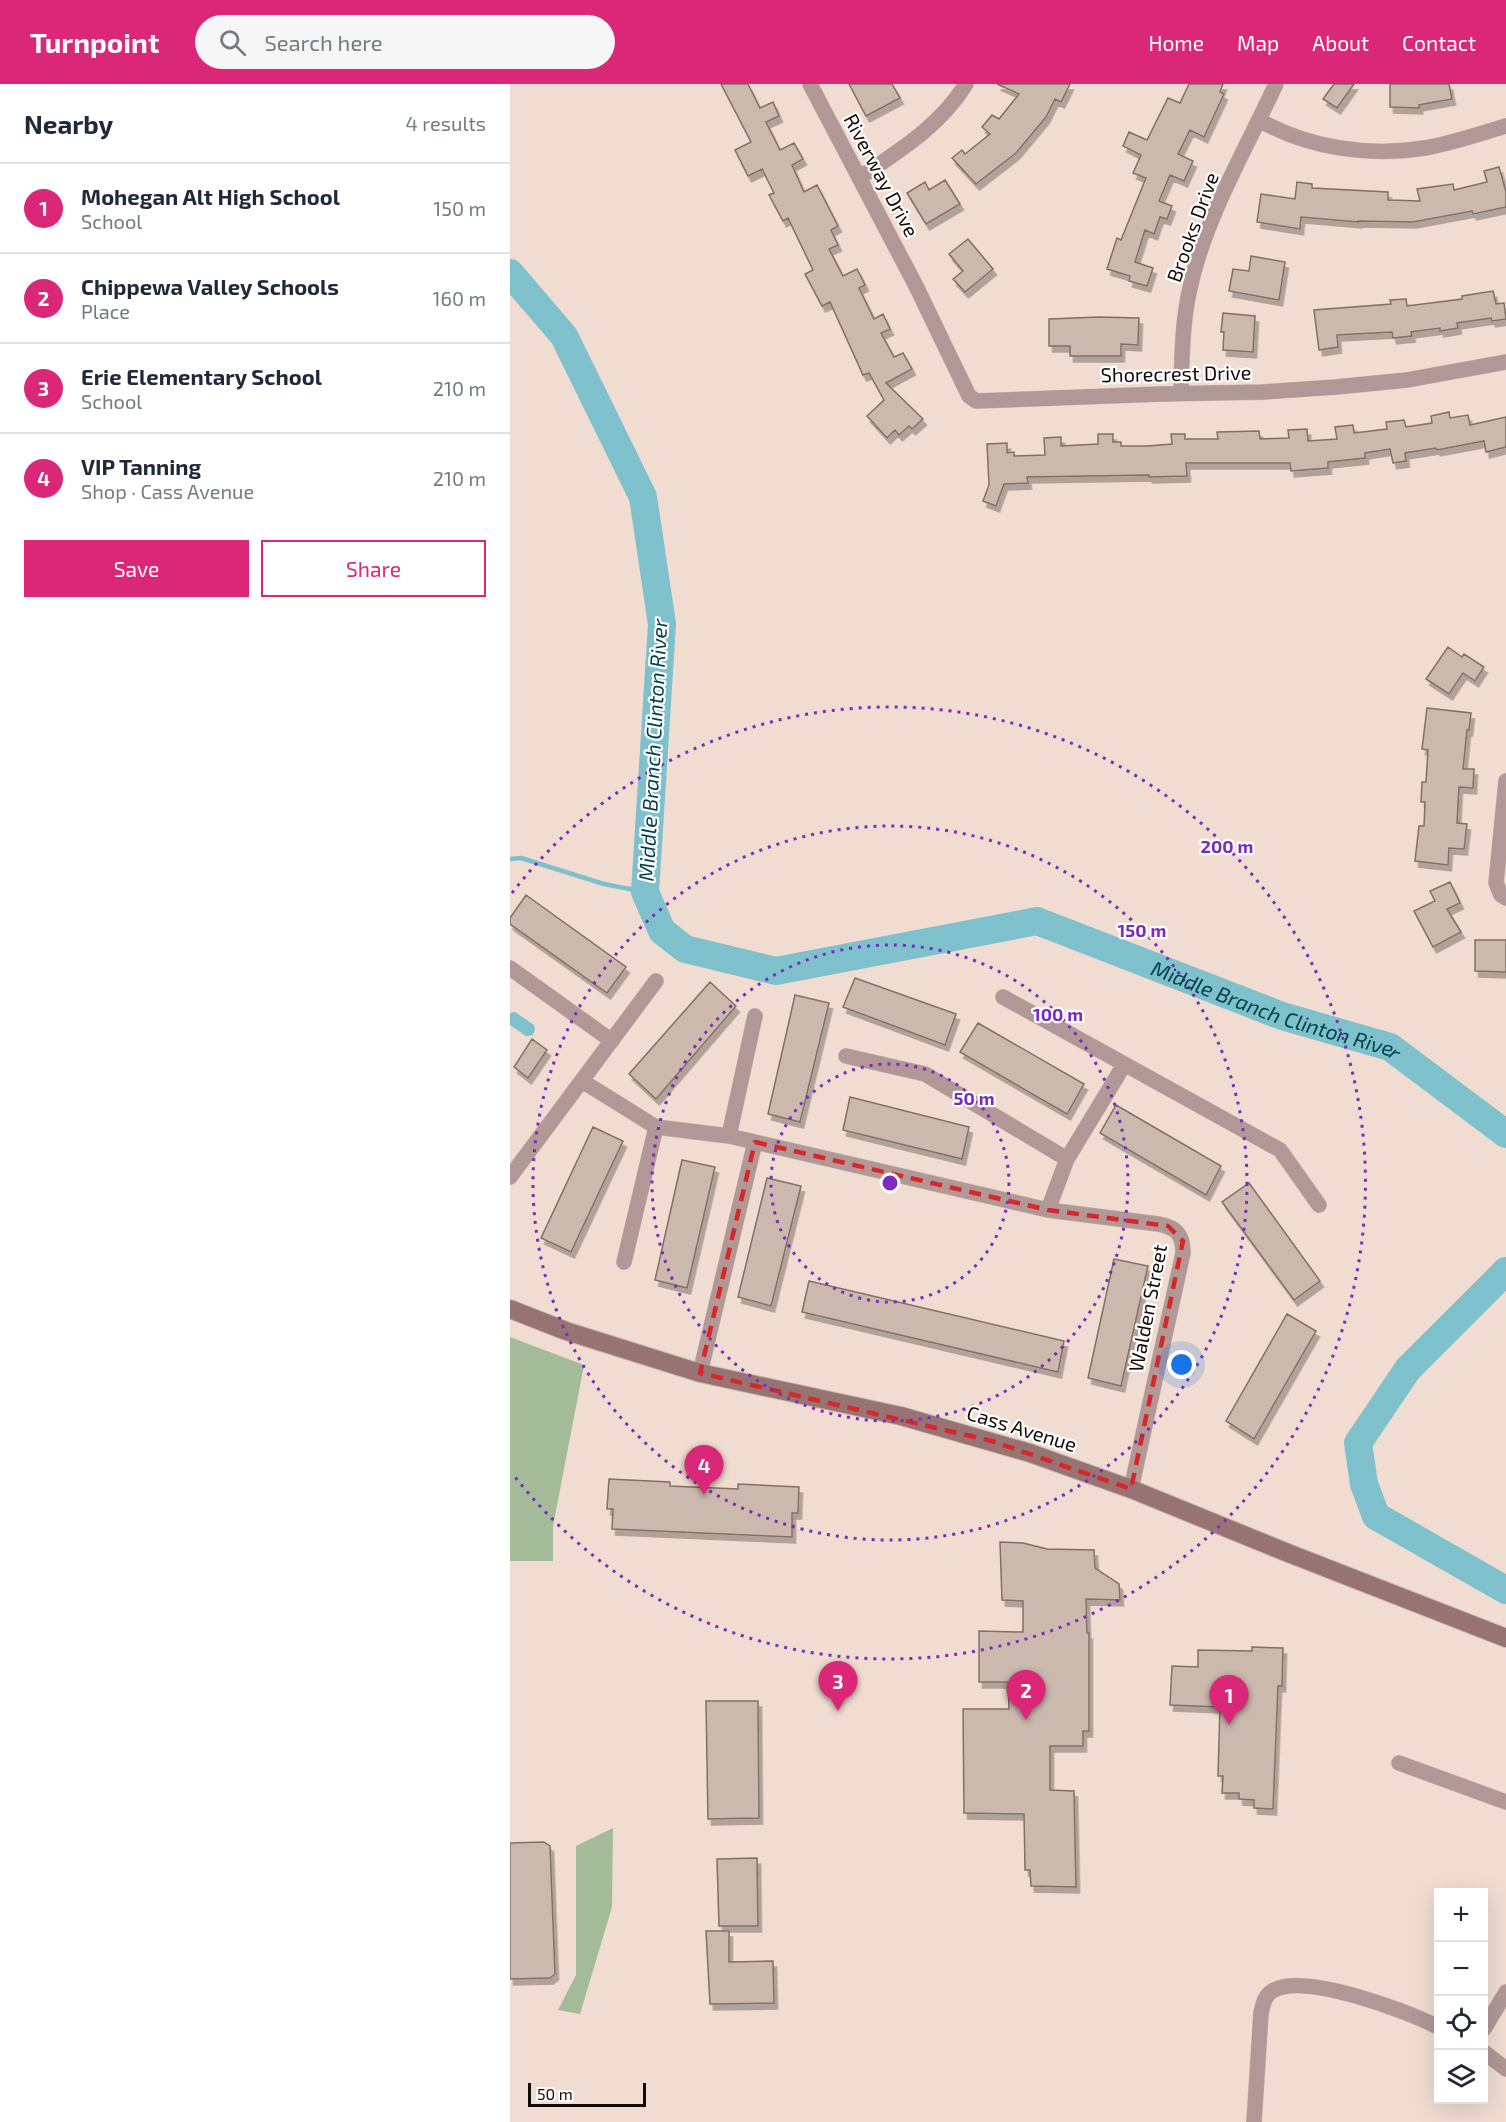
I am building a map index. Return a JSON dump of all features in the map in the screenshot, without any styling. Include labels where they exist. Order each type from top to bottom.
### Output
[{"type":"main road","name":"Cass Avenue","points":[[510,1309],[567,1331],[700,1373],[901,1416],[1030,1453],[1131,1489],[1277,1549],[1506,1638]]},
{"type":"street","name":"Riverway Drive","points":[[810,84],[916,286]]},
{"type":"street","points":[[859,178],[919,137],[945,112],[966,84]]},
{"type":"street","name":"Brooks Drive","points":[[1181,393],[1185,322],[1190,287],[1215,213],[1276,84]]},
{"type":"street","points":[[1259,120],[1283,133],[1315,143],[1380,152],[1424,148],[1506,126]]},
{"type":"street","name":"Shorecrest Drive","points":[[916,286],[969,396],[976,401],[1263,392],[1336,387],[1407,380],[1506,362]]},
{"type":"street","points":[[1506,781],[1496,883],[1501,895],[1506,898]]},
{"type":"street","points":[[510,968],[612,1041]]},
{"type":"street","points":[[510,1177],[656,981]]},
{"type":"street","points":[[1003,997],[1280,1150],[1319,1204]]},
{"type":"street","points":[[729,1136],[755,1016]]},
{"type":"street","points":[[846,1056],[925,1074],[1067,1159]]},
{"type":"street","points":[[1048,1210],[1067,1159],[1124,1065]]},
{"type":"street","name":"Walden Street","points":[[582,1081],[656,1127],[729,1136],[1048,1210],[1168,1226],[1178,1231],[1183,1241],[1180,1268],[1131,1489]]},
{"type":"street","points":[[624,1262],[656,1127]]},
{"type":"street","points":[[700,1373],[755,1142]]},
{"type":"street","points":[[1399,1763],[1506,1802]]},
{"type":"street","points":[[1254,2122],[1261,2013],[1268,1995],[1276,1989],[1287,1986],[1325,1989],[1389,2006],[1434,2024]]},
{"type":"street","points":[[1488,2022],[1506,1992]]},
{"type":"street","points":[[1488,2055],[1506,2069]]},
{"type":"highlighted area","points":[[755,1142],[1048,1210],[1168,1226],[1183,1241],[1131,1489],[992,1441],[700,1373]]},
{"type":"green space","points":[[510,1337],[584,1365],[553,1526],[553,1561],[510,1561]]},
{"type":"green space","points":[[613,1828],[612,1907],[580,2014],[558,2010],[576,1975],[576,1846]]},
{"type":"water","points":[[515,1012],[534,1025],[533,1035],[526,1036],[510,1025],[510,1013]]},
{"type":"building","points":[[721,84],[748,84],[760,108],[773,102],[779,116],[766,122],[780,150],[794,143],[803,159],[792,165],[804,192],[817,185],[838,226],[831,230],[838,245],[829,249],[843,276],[857,269],[865,285],[859,288],[874,319],[883,314],[890,329],[881,333],[894,357],[903,353],[912,369],[886,383],[923,419],[912,429],[909,426],[899,435],[895,430],[887,438],[867,416],[884,400],[869,373],[863,375],[830,302],[822,306],[805,274],[813,270],[788,218],[783,221],[769,195],[774,193],[762,169],[748,176],[735,150],[751,142]]},
{"type":"building","points":[[849,84],[892,84],[900,98],[866,116]]},
{"type":"building","points":[[997,84],[1070,84],[1061,102],[1055,99],[1046,117],[1016,153],[976,184],[952,158],[962,150],[965,154],[990,134],[982,127],[992,115],[999,119],[1019,94]]},
{"type":"building","points":[[1189,84],[1223,84],[1220,92],[1224,94],[1204,137],[1190,130],[1178,154],[1193,161],[1184,181],[1170,175],[1159,201],[1172,206],[1167,219],[1160,217],[1154,234],[1145,230],[1135,262],[1153,268],[1147,286],[1129,281],[1130,276],[1107,269],[1117,238],[1121,240],[1146,178],[1133,173],[1141,155],[1123,146],[1129,132],[1147,140],[1168,98],[1180,103]]},
{"type":"building","points":[[1334,84],[1354,84],[1337,108],[1323,99]]},
{"type":"building","points":[[1390,84],[1449,84],[1452,99],[1419,105],[1419,108],[1390,107]]},
{"type":"building","points":[[1499,167],[1506,192],[1506,207],[1413,222],[1358,222],[1301,217],[1300,229],[1257,222],[1261,194],[1295,199],[1297,182],[1312,184],[1312,188],[1388,192],[1388,200],[1420,201],[1417,189],[1453,184],[1454,190],[1487,182],[1484,171]]},
{"type":"building","points":[[945,180],[960,204],[926,224],[907,193],[925,182],[929,190]]},
{"type":"building","points":[[968,239],[993,269],[965,292],[953,279],[963,271],[949,254]]},
{"type":"building","points":[[1251,256],[1285,262],[1279,300],[1229,291],[1233,269],[1249,271]]},
{"type":"building","points":[[1493,291],[1496,304],[1504,303],[1506,319],[1492,321],[1491,318],[1457,323],[1458,328],[1411,332],[1412,336],[1393,338],[1392,332],[1337,335],[1338,347],[1319,350],[1314,310],[1391,304],[1390,300],[1406,299],[1407,306],[1462,299],[1462,296]]},
{"type":"building","points":[[1223,313],[1255,316],[1253,352],[1223,350],[1224,332],[1221,332]]},
{"type":"building","points":[[1139,318],[1138,345],[1121,344],[1121,356],[1070,356],[1070,346],[1049,346],[1049,319]]},
{"type":"building","points":[[1449,412],[1450,418],[1468,415],[1470,425],[1506,417],[1506,447],[1486,452],[1484,441],[1437,450],[1436,448],[1405,453],[1406,461],[1393,463],[1390,449],[1365,453],[1365,458],[1328,462],[1328,468],[1291,471],[1290,463],[1186,463],[1187,476],[1027,477],[1028,483],[1004,484],[996,506],[983,501],[989,485],[987,444],[1007,443],[1007,453],[1014,452],[1014,456],[1045,455],[1044,438],[1061,437],[1061,446],[1098,444],[1098,434],[1113,434],[1113,442],[1121,442],[1121,446],[1172,444],[1171,434],[1185,434],[1185,439],[1218,439],[1217,432],[1259,431],[1260,439],[1289,438],[1288,430],[1307,429],[1308,441],[1337,439],[1335,427],[1353,425],[1354,433],[1387,429],[1386,422],[1404,420],[1406,427],[1432,423],[1431,416]]},
{"type":"building","points":[[1448,647],[1462,657],[1464,654],[1484,667],[1475,681],[1463,673],[1449,694],[1426,679]]},
{"type":"building","points":[[1427,708],[1471,713],[1463,769],[1474,769],[1473,788],[1459,787],[1457,823],[1467,824],[1464,849],[1449,848],[1448,865],[1415,861],[1419,826],[1424,826],[1425,802],[1421,802],[1422,782],[1426,782],[1428,750],[1422,749]]},
{"type":"building","points":[[1450,882],[1460,903],[1447,909],[1461,932],[1433,947],[1414,911],[1435,901],[1430,891]]},
{"type":"building","points":[[526,895],[626,967],[607,993],[510,924],[510,918]]},
{"type":"building","points":[[1475,940],[1506,940],[1506,972],[1475,971]]},
{"type":"building","points":[[855,978],[956,1014],[945,1045],[843,1007]]},
{"type":"building","points":[[710,982],[736,1006],[656,1099],[629,1074]]},
{"type":"building","points":[[795,995],[829,1003],[800,1122],[768,1114]]},
{"type":"building","points":[[978,1023],[1084,1084],[1067,1114],[960,1052]]},
{"type":"building","points":[[532,1039],[547,1050],[528,1078],[514,1067]]},
{"type":"building","points":[[850,1097],[969,1127],[962,1159],[843,1130]]},
{"type":"building","points":[[1116,1105],[1221,1166],[1206,1195],[1100,1133]]},
{"type":"building","points":[[593,1127],[623,1141],[571,1252],[541,1238]]},
{"type":"building","points":[[682,1160],[715,1167],[687,1288],[655,1280]]},
{"type":"building","points":[[767,1178],[801,1186],[771,1306],[738,1297]]},
{"type":"building","points":[[1249,1183],[1320,1281],[1294,1300],[1222,1202]]},
{"type":"building","points":[[1114,1259],[1148,1266],[1121,1386],[1088,1378]]},
{"type":"building","points":[[809,1281],[1064,1341],[1058,1372],[802,1312]]},
{"type":"building","points":[[1287,1314],[1316,1331],[1254,1439],[1226,1421]]},
{"type":"building","points":[[609,1479],[670,1482],[670,1486],[738,1489],[738,1484],[799,1487],[798,1513],[792,1513],[792,1537],[612,1529],[613,1509],[607,1509]]},
{"type":"building","points":[[1000,1542],[1023,1543],[1047,1549],[1094,1550],[1095,1568],[1119,1584],[1120,1600],[1086,1599],[1087,1633],[1089,1633],[1089,1731],[1083,1731],[1083,1746],[1050,1746],[1050,1790],[1074,1791],[1076,1887],[1031,1886],[1030,1870],[1025,1870],[1024,1814],[964,1813],[963,1709],[1009,1709],[1008,1682],[979,1682],[979,1631],[1023,1632],[1023,1601],[1002,1600]]},
{"type":"building","points":[[1252,1647],[1283,1648],[1282,1686],[1278,1686],[1273,1809],[1254,1808],[1254,1800],[1239,1799],[1239,1793],[1222,1793],[1223,1776],[1218,1776],[1220,1707],[1170,1705],[1172,1666],[1198,1667],[1198,1650],[1252,1651]]},
{"type":"building","points":[[706,1701],[758,1701],[759,1818],[708,1819]]},
{"type":"building","points":[[544,1842],[550,1846],[555,1974],[550,1978],[510,1979],[510,1843]]},
{"type":"building","points":[[757,1858],[758,1926],[719,1926],[717,1859]]},
{"type":"building","points":[[706,1931],[729,1931],[729,1962],[773,1961],[774,2003],[710,2004]]},
{"type":"waterway","name":"Middle Branch Clinton River","points":[[510,273],[564,336],[643,497],[662,624],[645,892],[662,931],[685,949],[776,971],[1037,921],[1282,1016],[1390,1047],[1506,1134]]},
{"type":"waterway","points":[[510,859],[521,858],[604,884],[645,892]]},
{"type":"waterway","name":"Middle Branch Clinton River","points":[[1506,1271],[1408,1369],[1358,1443],[1364,1484],[1376,1516],[1506,1590]]},
{"type":"place","name":"VIP Tanning","points":[[704,1495]]},
{"type":"place","name":"Erie Elementary School","points":[[838,1711]]},
{"type":"place","name":"Chippewa Valley Schools","points":[[1026,1720]]},
{"type":"place","name":"Mohegan Alt High School","points":[[1229,1725]]}]
